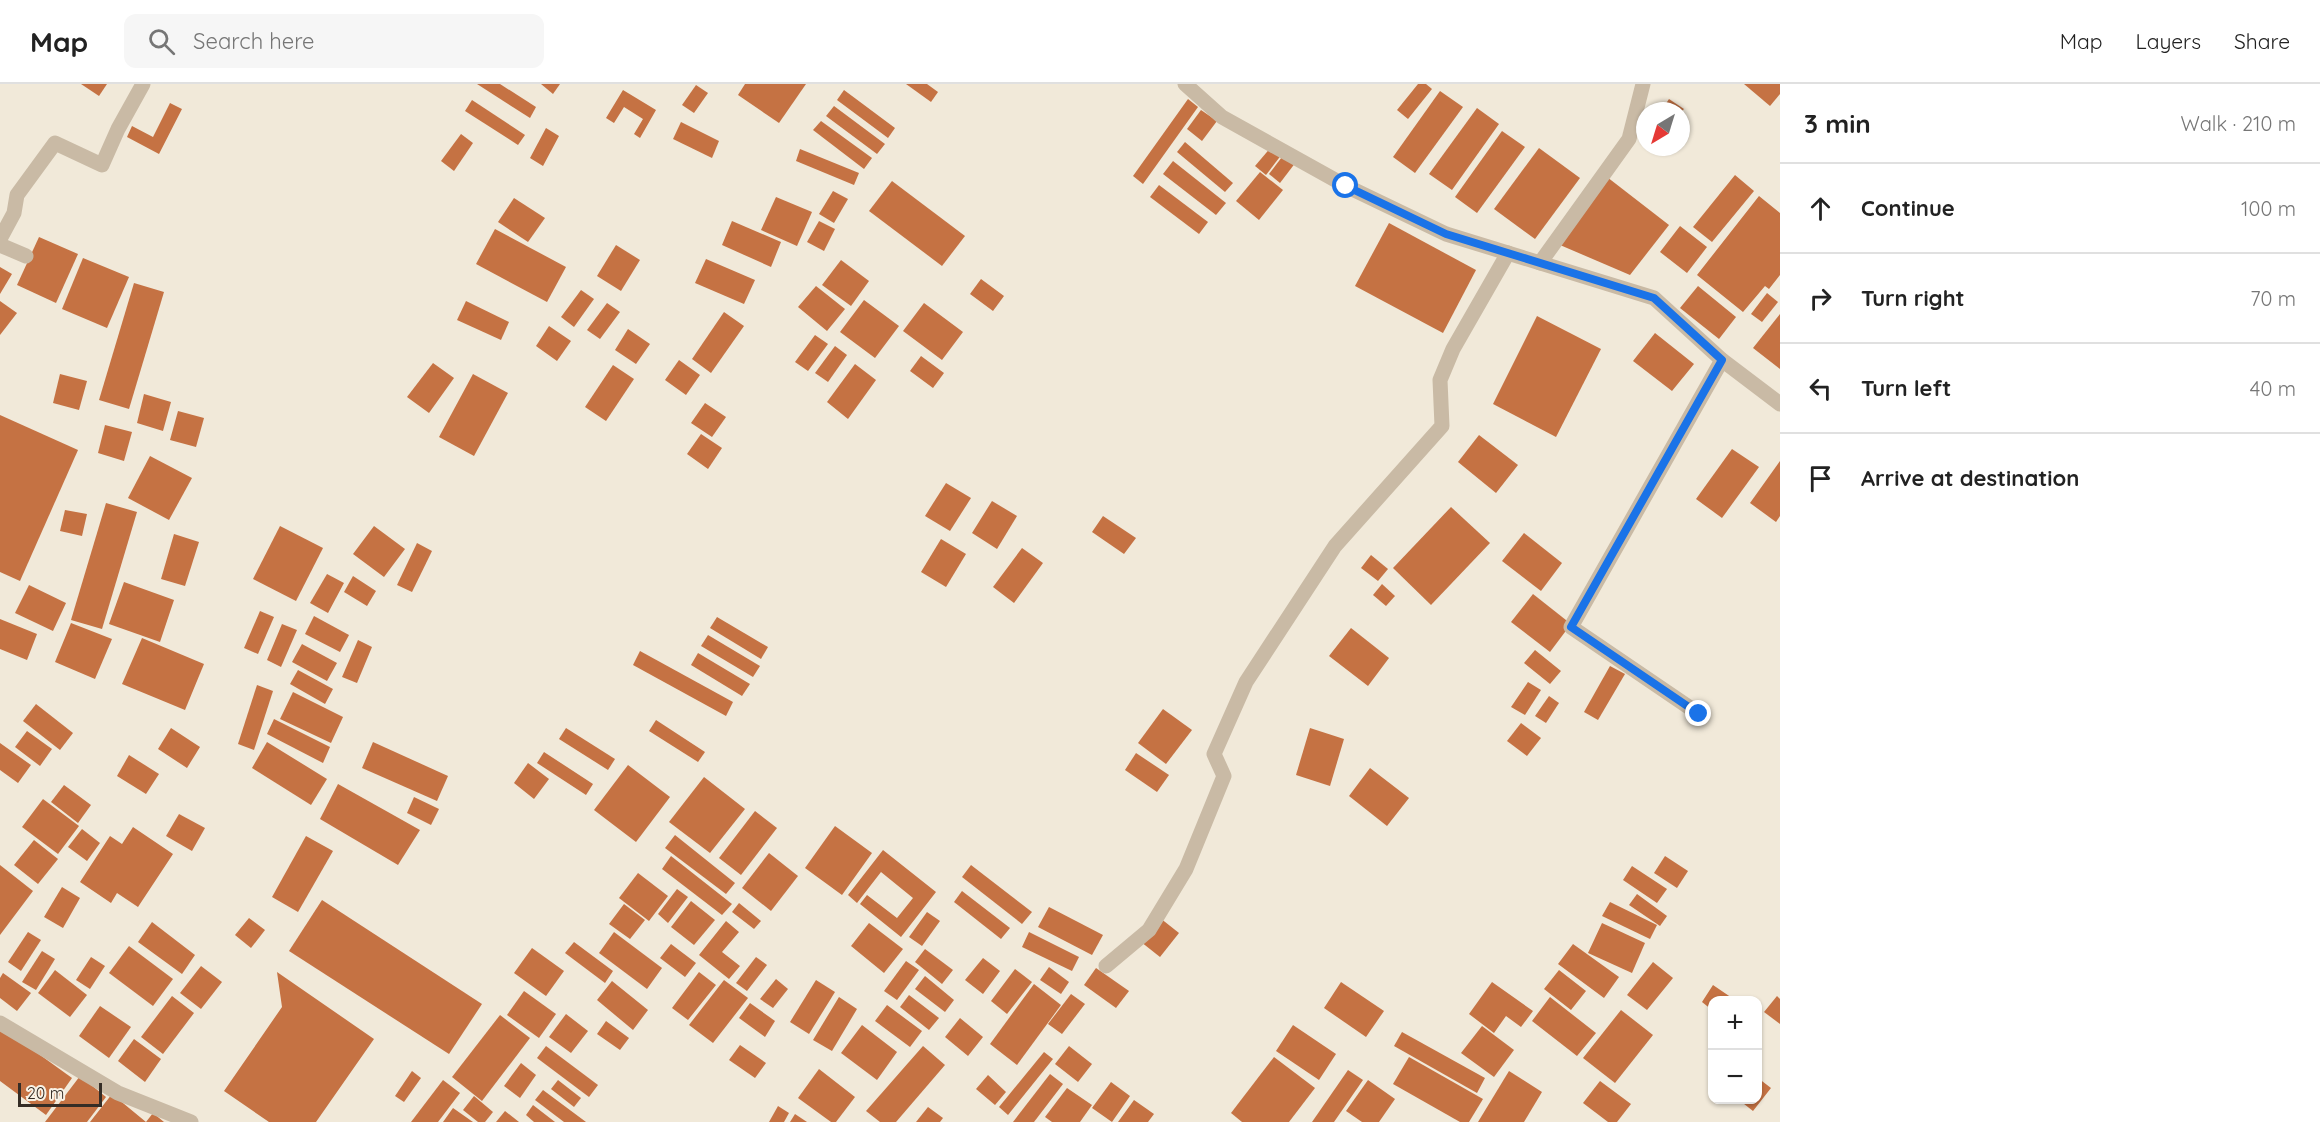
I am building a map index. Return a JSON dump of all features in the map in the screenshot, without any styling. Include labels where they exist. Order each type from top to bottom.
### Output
[{"type":"street","points":[[0,239],[14,213],[17,195],[55,143],[102,165],[118,129],[143,84]]},
{"type":"street","points":[[1185,84],[1222,117],[1346,186],[1446,234],[1654,298],[1722,360],[1780,404]]},
{"type":"street","points":[[1540,263],[1629,139],[1643,84]]},
{"type":"street","points":[[0,245],[26,256]]},
{"type":"street","points":[[1106,966],[1149,930],[1186,869],[1224,776],[1214,754],[1246,682],[1335,546],[1442,426],[1440,381],[1453,348],[1508,253]]},
{"type":"street","points":[[1699,714],[1571,627],[1722,360]]},
{"type":"street","points":[[0,1023],[118,1093],[191,1122]]},
{"type":"building","points":[[81,84],[107,84],[99,96]]},
{"type":"building","points":[[477,84],[500,84],[536,107],[530,118]]},
{"type":"building","points":[[541,84],[560,84],[553,94]]},
{"type":"building","points":[[745,84],[806,84],[779,123],[738,95]]},
{"type":"building","points":[[906,84],[927,84],[938,92],[931,102]]},
{"type":"building","points":[[1418,84],[1426,84],[1432,89],[1408,119],[1397,110]]},
{"type":"building","points":[[1744,84],[1780,84],[1780,94],[1770,106]]},
{"type":"building","points":[[696,85],[708,93],[694,113],[682,105]]},
{"type":"building","points":[[623,90],[656,110],[640,138],[634,134],[643,119],[624,107],[614,123],[606,118]]},
{"type":"building","points":[[844,90],[895,128],[888,138],[837,100]]},
{"type":"building","points":[[1440,91],[1463,107],[1415,173],[1393,157]]},
{"type":"building","points":[[1188,99],[1198,107],[1143,184],[1133,176]]},
{"type":"building","points":[[472,100],[525,135],[518,145],[465,111]]},
{"type":"building","points":[[170,103],[182,109],[159,154],[127,137],[132,126],[153,137]]},
{"type":"building","points":[[834,106],[885,144],[877,154],[826,116]]},
{"type":"building","points":[[1477,108],[1499,124],[1452,190],[1429,174]]},
{"type":"building","points":[[1201,110],[1217,121],[1202,141],[1187,129]]},
{"type":"building","points":[[821,121],[872,158],[864,169],[813,130]]},
{"type":"building","points":[[681,122],[719,141],[712,158],[673,139]]},
{"type":"building","points":[[546,128],[559,136],[543,166],[530,158]]},
{"type":"building","points":[[1502,131],[1525,147],[1477,213],[1455,197]]},
{"type":"building","points":[[461,134],[473,143],[454,171],[441,161]]},
{"type":"building","points":[[1185,142],[1233,183],[1225,192],[1177,152]]},
{"type":"building","points":[[1272,146],[1282,154],[1266,175],[1255,166]]},
{"type":"building","points":[[1539,148],[1580,178],[1535,239],[1494,209]]},
{"type":"building","points":[[800,149],[859,173],[854,185],[796,161]]},
{"type":"building","points":[[1285,153],[1296,162],[1280,183],[1269,174]]},
{"type":"building","points":[[1173,161],[1226,203],[1216,215],[1163,174]]},
{"type":"building","points":[[1260,172],[1283,190],[1259,220],[1236,201]]},
{"type":"building","points":[[1735,175],[1754,191],[1712,242],[1693,227]]},
{"type":"building","points":[[1607,177],[1669,225],[1630,275],[1560,245]]},
{"type":"building","points":[[892,181],[965,236],[942,266],[869,211]]},
{"type":"building","points":[[1159,185],[1208,222],[1199,234],[1150,197]]},
{"type":"building","points":[[833,191],[848,199],[834,223],[819,214]]},
{"type":"building","points":[[1759,196],[1780,213],[1780,275],[1769,289],[1765,286],[1743,312],[1697,275]]},
{"type":"building","points":[[776,197],[812,212],[797,246],[761,230]]},
{"type":"building","points":[[514,198],[545,218],[528,242],[498,222]]},
{"type":"building","points":[[732,221],[781,242],[771,267],[722,245]]},
{"type":"building","points":[[819,221],[835,229],[824,251],[807,242]]},
{"type":"building","points":[[1389,223],[1476,270],[1443,333],[1355,286]]},
{"type":"building","points":[[1680,226],[1707,247],[1687,273],[1660,252]]},
{"type":"building","points":[[495,229],[566,267],[547,302],[476,264]]},
{"type":"building","points":[[39,237],[78,254],[56,303],[17,285]]},
{"type":"building","points":[[616,245],[640,260],[621,291],[597,276]]},
{"type":"building","points":[[83,258],[129,277],[107,328],[62,309]]},
{"type":"building","points":[[706,259],[755,280],[744,304],[695,283]]},
{"type":"building","points":[[841,260],[869,281],[851,306],[822,285]]},
{"type":"building","points":[[0,267],[12,274],[0,294]]},
{"type":"building","points":[[981,279],[1004,296],[993,311],[970,294]]},
{"type":"building","points":[[134,283],[164,292],[129,409],[99,400]]},
{"type":"building","points":[[816,286],[845,309],[827,331],[798,307]]},
{"type":"building","points":[[1698,286],[1736,317],[1719,339],[1680,308]]},
{"type":"building","points":[[581,290],[594,299],[574,327],[561,317]]},
{"type":"building","points":[[1767,293],[1778,302],[1762,322],[1751,314]]},
{"type":"building","points":[[864,300],[899,326],[875,358],[840,332]]},
{"type":"building","points":[[0,301],[17,313],[0,335]]},
{"type":"building","points":[[466,301],[509,322],[501,340],[457,320]]},
{"type":"building","points":[[607,303],[620,312],[600,339],[587,330]]},
{"type":"building","points":[[924,303],[963,332],[942,360],[903,331]]},
{"type":"building","points":[[724,312],[744,326],[711,373],[692,359]]},
{"type":"building","points":[[1780,314],[1780,369],[1753,348]]},
{"type":"building","points":[[1537,316],[1601,349],[1556,437],[1493,404]]},
{"type":"building","points":[[549,326],[571,341],[557,361],[536,346]]},
{"type":"building","points":[[628,329],[650,344],[636,364],[615,350]]},
{"type":"building","points":[[1655,333],[1694,364],[1672,391],[1633,361]]},
{"type":"building","points":[[815,335],[828,344],[808,371],[795,362]]},
{"type":"building","points":[[835,346],[847,355],[828,382],[815,373]]},
{"type":"building","points":[[921,356],[944,373],[933,388],[910,371]]},
{"type":"building","points":[[679,360],[700,375],[686,395],[665,380]]},
{"type":"building","points":[[433,363],[454,378],[429,413],[407,397]]},
{"type":"building","points":[[855,364],[876,380],[848,419],[827,402]]},
{"type":"building","points":[[613,365],[634,379],[606,421],[585,407]]},
{"type":"building","points":[[60,374],[87,381],[79,410],[53,403]]},
{"type":"building","points":[[473,374],[508,393],[474,456],[439,437]]},
{"type":"building","points":[[144,394],[171,402],[163,431],[137,423]]},
{"type":"building","points":[[705,403],[726,417],[712,437],[691,423]]},
{"type":"building","points":[[178,411],[204,418],[196,447],[170,440]]},
{"type":"building","points":[[0,415],[78,450],[20,581],[0,572]]},
{"type":"building","points":[[105,425],[132,432],[124,461],[98,453]]},
{"type":"building","points":[[701,434],[722,448],[708,469],[687,454]]},
{"type":"building","points":[[1479,435],[1518,465],[1496,493],[1458,462]]},
{"type":"building","points":[[1732,449],[1759,467],[1722,518],[1696,499]]},
{"type":"building","points":[[150,456],[192,478],[169,520],[128,498]]},
{"type":"building","points":[[1780,461],[1780,516],[1776,522],[1750,503]]},
{"type":"building","points":[[946,483],[971,498],[950,531],[925,516]]},
{"type":"building","points":[[992,501],[1017,516],[997,549],[972,533]]},
{"type":"building","points":[[106,503],[137,512],[102,629],[71,620]]},
{"type":"building","points":[[1451,507],[1490,543],[1431,605],[1393,568]]},
{"type":"building","points":[[65,510],[87,514],[82,536],[60,531]]},
{"type":"building","points":[[1103,516],[1136,538],[1124,554],[1092,532]]},
{"type":"building","points":[[280,526],[323,548],[296,601],[253,579]]},
{"type":"building","points":[[374,526],[405,549],[384,577],[353,554]]},
{"type":"building","points":[[1524,533],[1562,563],[1541,591],[1502,561]]},
{"type":"building","points":[[174,534],[199,542],[185,586],[161,579]]},
{"type":"building","points":[[941,539],[966,554],[946,587],[921,572]]},
{"type":"building","points":[[417,543],[432,551],[412,592],[397,585]]},
{"type":"building","points":[[1022,548],[1043,563],[1014,603],[993,587]]},
{"type":"building","points":[[1371,555],[1388,569],[1378,581],[1361,568]]},
{"type":"building","points":[[327,574],[344,583],[328,613],[310,603]]},
{"type":"building","points":[[353,576],[376,591],[367,606],[344,592]]},
{"type":"building","points":[[124,582],[174,600],[160,642],[109,624]]},
{"type":"building","points":[[1382,584],[1395,596],[1386,606],[1373,595]]},
{"type":"building","points":[[29,585],[66,603],[53,631],[15,613]]},
{"type":"building","points":[[1533,594],[1571,624],[1550,652],[1511,622]]},
{"type":"building","points":[[260,611],[274,617],[258,654],[244,648]]},
{"type":"building","points":[[314,616],[349,635],[340,652],[305,634]]},
{"type":"building","points":[[717,617],[768,647],[761,659],[710,628]]},
{"type":"building","points":[[0,619],[37,634],[27,660],[0,649]]},
{"type":"building","points":[[71,623],[112,639],[95,679],[55,662]]},
{"type":"building","points":[[282,624],[297,630],[281,667],[267,660]]},
{"type":"building","points":[[1351,628],[1389,658],[1368,686],[1329,656]]},
{"type":"building","points":[[708,635],[760,666],[753,677],[701,646]]},
{"type":"building","points":[[142,638],[204,664],[185,710],[122,684]]},
{"type":"building","points":[[358,640],[372,647],[357,683],[342,677]]},
{"type":"building","points":[[302,644],[337,663],[327,681],[292,662]]},
{"type":"building","points":[[1535,650],[1561,671],[1550,684],[1524,663]]},
{"type":"building","points":[[640,651],[733,702],[726,716],[633,665]]},
{"type":"building","points":[[698,653],[750,684],[742,696],[691,665]]},
{"type":"building","points":[[1610,666],[1625,674],[1598,720],[1584,712]]},
{"type":"building","points":[[298,670],[333,689],[325,704],[290,684]]},
{"type":"building","points":[[1528,682],[1541,690],[1525,715],[1511,707]]},
{"type":"building","points":[[257,685],[273,691],[254,750],[238,744]]},
{"type":"building","points":[[293,692],[343,717],[331,743],[280,719]]},
{"type":"building","points":[[1549,696],[1559,703],[1546,723],[1535,716]]},
{"type":"building","points":[[36,704],[73,733],[60,750],[23,721]]},
{"type":"building","points":[[1163,709],[1192,730],[1166,764],[1138,743]]},
{"type":"building","points":[[274,719],[330,747],[323,763],[267,734]]},
{"type":"building","points":[[656,720],[705,752],[698,762],[649,731]]},
{"type":"building","points":[[1521,723],[1541,738],[1527,756],[1507,741]]},
{"type":"building","points":[[171,728],[200,747],[187,768],[158,749]]},
{"type":"building","points":[[566,728],[615,759],[608,770],[559,739]]},
{"type":"building","points":[[1310,728],[1344,739],[1330,786],[1296,775]]},
{"type":"building","points":[[27,731],[52,749],[40,766],[15,747]]},
{"type":"building","points":[[267,742],[327,779],[311,805],[252,768]]},
{"type":"building","points":[[373,742],[448,776],[437,801],[362,768]]},
{"type":"building","points":[[0,743],[31,765],[18,783],[0,770]]},
{"type":"building","points":[[544,752],[593,784],[586,795],[537,763]]},
{"type":"building","points":[[1136,753],[1169,775],[1157,792],[1125,770]]},
{"type":"building","points":[[129,755],[159,774],[146,794],[117,776]]},
{"type":"building","points":[[528,763],[549,779],[534,799],[514,783]]},
{"type":"building","points":[[628,765],[670,797],[636,842],[594,810]]},
{"type":"building","points":[[1370,768],[1409,798],[1387,826],[1349,796]]},
{"type":"building","points":[[704,777],[745,809],[710,853],[669,822]]},
{"type":"building","points":[[338,784],[420,830],[398,865],[320,819]]},
{"type":"building","points":[[64,785],[91,805],[78,823],[51,802]]},
{"type":"building","points":[[414,797],[439,809],[431,825],[407,813]]},
{"type":"building","points":[[43,799],[79,826],[58,854],[22,827]]},
{"type":"building","points":[[755,811],[777,828],[741,875],[719,858]]},
{"type":"building","points":[[179,814],[205,828],[192,851],[166,836]]},
{"type":"building","points":[[835,826],[872,853],[842,895],[805,868]]},
{"type":"building","points":[[133,827],[173,854],[138,907],[117,893],[111,903],[80,882],[110,836],[122,844]]},
{"type":"building","points":[[82,829],[100,843],[87,861],[68,847]]},
{"type":"building","points":[[675,835],[735,883],[726,894],[665,848]]},
{"type":"building","points":[[306,836],[333,851],[298,912],[272,897]]},
{"type":"building","points":[[34,840],[58,859],[38,884],[14,865]]},
{"type":"building","points":[[883,850],[936,892],[901,937],[860,904],[867,895],[897,918],[913,898],[881,872],[857,903],[848,895]]},
{"type":"building","points":[[769,853],[798,876],[771,911],[742,888]]},
{"type":"building","points":[[671,856],[732,904],[722,915],[662,869]]},
{"type":"building","points":[[1665,856],[1688,871],[1677,888],[1654,873]]},
{"type":"building","points":[[0,865],[33,891],[0,935]]},
{"type":"building","points":[[971,865],[1032,912],[1022,924],[962,877]]},
{"type":"building","points":[[1632,866],[1667,889],[1657,903],[1623,880]]},
{"type":"building","points":[[638,873],[668,896],[649,921],[619,898]]},
{"type":"building","points":[[62,887],[80,898],[63,928],[44,917]]},
{"type":"building","points":[[677,889],[688,897],[668,923],[658,914]]},
{"type":"building","points":[[962,891],[1010,928],[1001,939],[954,902]]},
{"type":"building","points":[[1637,894],[1667,916],[1660,926],[1629,905]]},
{"type":"building","points":[[322,900],[482,1004],[449,1054],[289,951]]},
{"type":"building","points":[[691,901],[715,920],[694,945],[671,927]]},
{"type":"building","points":[[1610,902],[1657,925],[1650,939],[1602,916]]},
{"type":"building","points":[[739,903],[761,921],[754,929],[732,912]]},
{"type":"building","points":[[624,904],[645,920],[630,939],[609,924]]},
{"type":"building","points":[[1049,907],[1103,935],[1092,955],[1038,927]]},
{"type":"building","points":[[927,912],[940,921],[922,946],[909,937]]},
{"type":"building","points":[[1155,914],[1179,933],[1160,957],[1136,938]]},
{"type":"building","points":[[249,918],[265,930],[251,948],[235,935]]},
{"type":"building","points":[[726,921],[739,932],[722,952],[740,966],[729,979],[699,955]]},
{"type":"building","points":[[152,922],[195,955],[182,974],[138,942]]},
{"type":"building","points":[[869,923],[903,949],[884,973],[851,946]]},
{"type":"building","points":[[1602,923],[1645,943],[1632,973],[1588,953]]},
{"type":"building","points":[[28,932],[41,940],[21,971],[8,962]]},
{"type":"building","points":[[614,932],[662,968],[647,989],[599,953]]},
{"type":"building","points":[[1029,932],[1079,957],[1072,971],[1022,947]]},
{"type":"building","points":[[574,942],[613,971],[605,983],[565,953]]},
{"type":"building","points":[[671,944],[696,963],[685,977],[660,958]]},
{"type":"building","points":[[1573,944],[1619,977],[1604,998],[1558,964]]},
{"type":"building","points":[[129,946],[173,979],[153,1006],[109,973]]},
{"type":"building","points":[[532,948],[564,971],[546,996],[514,973]]},
{"type":"building","points":[[925,949],[953,970],[942,984],[915,962]]},
{"type":"building","points":[[42,951],[55,959],[36,990],[22,982]]},
{"type":"building","points":[[91,957],[105,966],[90,989],[76,980]]},
{"type":"building","points":[[756,957],[767,965],[747,991],[736,983]]},
{"type":"building","points":[[983,958],[1000,971],[983,994],[965,980]]},
{"type":"building","points":[[906,961],[919,970],[897,1000],[884,991]]},
{"type":"building","points":[[1653,962],[1673,978],[1647,1010],[1627,995]]},
{"type":"building","points":[[201,966],[222,982],[201,1009],[180,993]]},
{"type":"building","points":[[1049,967],[1069,982],[1061,994],[1040,980]]},
{"type":"building","points":[[1096,968],[1129,991],[1116,1008],[1084,985]]},
{"type":"building","points":[[1015,969],[1032,982],[1007,1014],[991,1001]]},
{"type":"building","points":[[55,970],[87,995],[70,1017],[38,993]]},
{"type":"building","points":[[1559,970],[1586,991],[1571,1010],[1544,989]]},
{"type":"building","points":[[277,972],[374,1039],[316,1122],[269,1122],[224,1091],[282,1007]]},
{"type":"building","points":[[699,972],[716,985],[688,1020],[672,1008]]},
{"type":"building","points":[[3,973],[31,993],[17,1011],[0,998],[0,978]]},
{"type":"building","points":[[925,976],[954,1000],[945,1012],[915,989]]},
{"type":"building","points":[[776,979],[788,989],[773,1008],[760,999]]},
{"type":"building","points":[[724,980],[748,998],[713,1043],[689,1025]]},
{"type":"building","points":[[816,980],[835,992],[809,1034],[790,1022]]},
{"type":"building","points":[[612,981],[648,1010],[633,1030],[597,1000]]},
{"type":"building","points":[[1341,982],[1384,1011],[1366,1037],[1324,1008]]},
{"type":"building","points":[[1492,982],[1533,1011],[1521,1027],[1506,1016],[1494,1033],[1469,1014]]},
{"type":"building","points":[[1034,984],[1061,1005],[1017,1065],[990,1044]]},
{"type":"building","points":[[1713,985],[1729,996],[1708,996],[1708,1007],[1702,1002]]},
{"type":"building","points":[[524,991],[556,1014],[539,1038],[507,1015]]},
{"type":"building","points":[[1071,994],[1085,1004],[1062,1034],[1048,1024]]},
{"type":"building","points":[[909,995],[939,1018],[929,1030],[900,1007]]},
{"type":"building","points":[[172,996],[194,1013],[163,1054],[141,1037]]},
{"type":"building","points":[[1777,996],[1780,999],[1780,1024],[1764,1012]]},
{"type":"building","points":[[839,997],[857,1009],[832,1051],[813,1040]]},
{"type":"building","points":[[1550,997],[1596,1033],[1577,1056],[1532,1021]]},
{"type":"building","points":[[750,1003],[775,1021],[765,1037],[739,1018]]},
{"type":"building","points":[[887,1005],[922,1031],[910,1047],[875,1021]]},
{"type":"building","points":[[100,1006],[131,1027],[109,1058],[79,1036]]},
{"type":"building","points":[[1621,1010],[1653,1035],[1615,1083],[1583,1058]]},
{"type":"building","points":[[566,1014],[588,1031],[571,1053],[549,1037]]},
{"type":"building","points":[[500,1015],[530,1038],[482,1101],[452,1077]]},
{"type":"building","points":[[960,1018],[983,1037],[968,1056],[945,1037]]},
{"type":"building","points":[[606,1021],[629,1038],[620,1050],[597,1034]]},
{"type":"building","points":[[862,1025],[897,1052],[877,1080],[841,1053]]},
{"type":"building","points":[[1293,1025],[1336,1054],[1319,1080],[1276,1051]]},
{"type":"building","points":[[0,1026],[72,1078],[46,1115],[0,1081]]},
{"type":"building","points":[[1482,1026],[1514,1050],[1494,1077],[1461,1053]]},
{"type":"building","points":[[1402,1032],[1485,1078],[1477,1093],[1394,1046]]},
{"type":"building","points":[[134,1039],[161,1059],[145,1082],[118,1061]]},
{"type":"building","points":[[740,1045],[766,1063],[755,1078],[729,1060]]},
{"type":"building","points":[[546,1046],[598,1085],[589,1097],[537,1058]]},
{"type":"building","points":[[923,1046],[945,1065],[896,1122],[880,1122],[866,1111]]},
{"type":"building","points":[[1069,1046],[1092,1064],[1078,1082],[1055,1064]]},
{"type":"building","points":[[1044,1052],[1053,1059],[1008,1115],[999,1107]]},
{"type":"building","points":[[1274,1057],[1315,1088],[1289,1122],[1242,1122],[1231,1113]]},
{"type":"building","points":[[1409,1057],[1483,1099],[1469,1122],[1460,1122],[1393,1084]]},
{"type":"building","points":[[521,1063],[536,1075],[520,1098],[504,1086]]},
{"type":"building","points":[[819,1069],[855,1097],[836,1122],[831,1122],[798,1098]]},
{"type":"building","points":[[1348,1070],[1363,1080],[1334,1122],[1312,1122]]},
{"type":"building","points":[[412,1071],[421,1078],[404,1102],[395,1096]]},
{"type":"building","points":[[1509,1071],[1542,1092],[1524,1122],[1478,1122]]},
{"type":"building","points":[[1050,1074],[1063,1084],[1034,1122],[1013,1122]]},
{"type":"building","points":[[988,1075],[1006,1092],[995,1105],[976,1089]]},
{"type":"building","points":[[80,1076],[106,1097],[87,1122],[45,1122]]},
{"type":"building","points":[[443,1080],[460,1093],[438,1122],[411,1122]]},
{"type":"building","points":[[558,1080],[581,1098],[574,1107],[551,1089]]},
{"type":"building","points":[[1368,1080],[1395,1099],[1379,1122],[1362,1122],[1346,1111]]},
{"type":"building","points":[[1600,1081],[1631,1104],[1617,1122],[1608,1122],[1583,1103]]},
{"type":"building","points":[[1762,1081],[1771,1088],[1762,1100]]},
{"type":"building","points":[[1111,1082],[1130,1096],[1112,1122],[1092,1108]]},
{"type":"building","points":[[1067,1088],[1092,1105],[1080,1122],[1052,1122],[1045,1117]]},
{"type":"building","points":[[543,1090],[586,1122],[564,1122],[535,1100]]},
{"type":"building","points":[[112,1094],[146,1122],[90,1122]]},
{"type":"building","points":[[474,1096],[493,1112],[485,1122],[478,1122],[463,1110]]},
{"type":"building","points":[[1134,1100],[1154,1114],[1148,1122],[1118,1122]]},
{"type":"building","points":[[1744,1104],[1758,1104],[1753,1111]]},
{"type":"building","points":[[533,1105],[555,1122],[534,1122],[526,1115]]},
{"type":"building","points":[[778,1106],[789,1113],[784,1122],[769,1122]]},
{"type":"building","points":[[928,1107],[943,1118],[940,1122],[916,1122]]},
{"type":"building","points":[[453,1108],[473,1122],[443,1122]]},
{"type":"building","points":[[505,1111],[519,1122],[496,1122]]},
{"type":"building","points":[[153,1113],[164,1122],[146,1122]]},
{"type":"building","points":[[795,1114],[807,1122],[790,1122]]},
{"type":"route","points":[[1346,186],[1446,234],[1654,298],[1722,360],[1571,627],[1699,714]]}]
